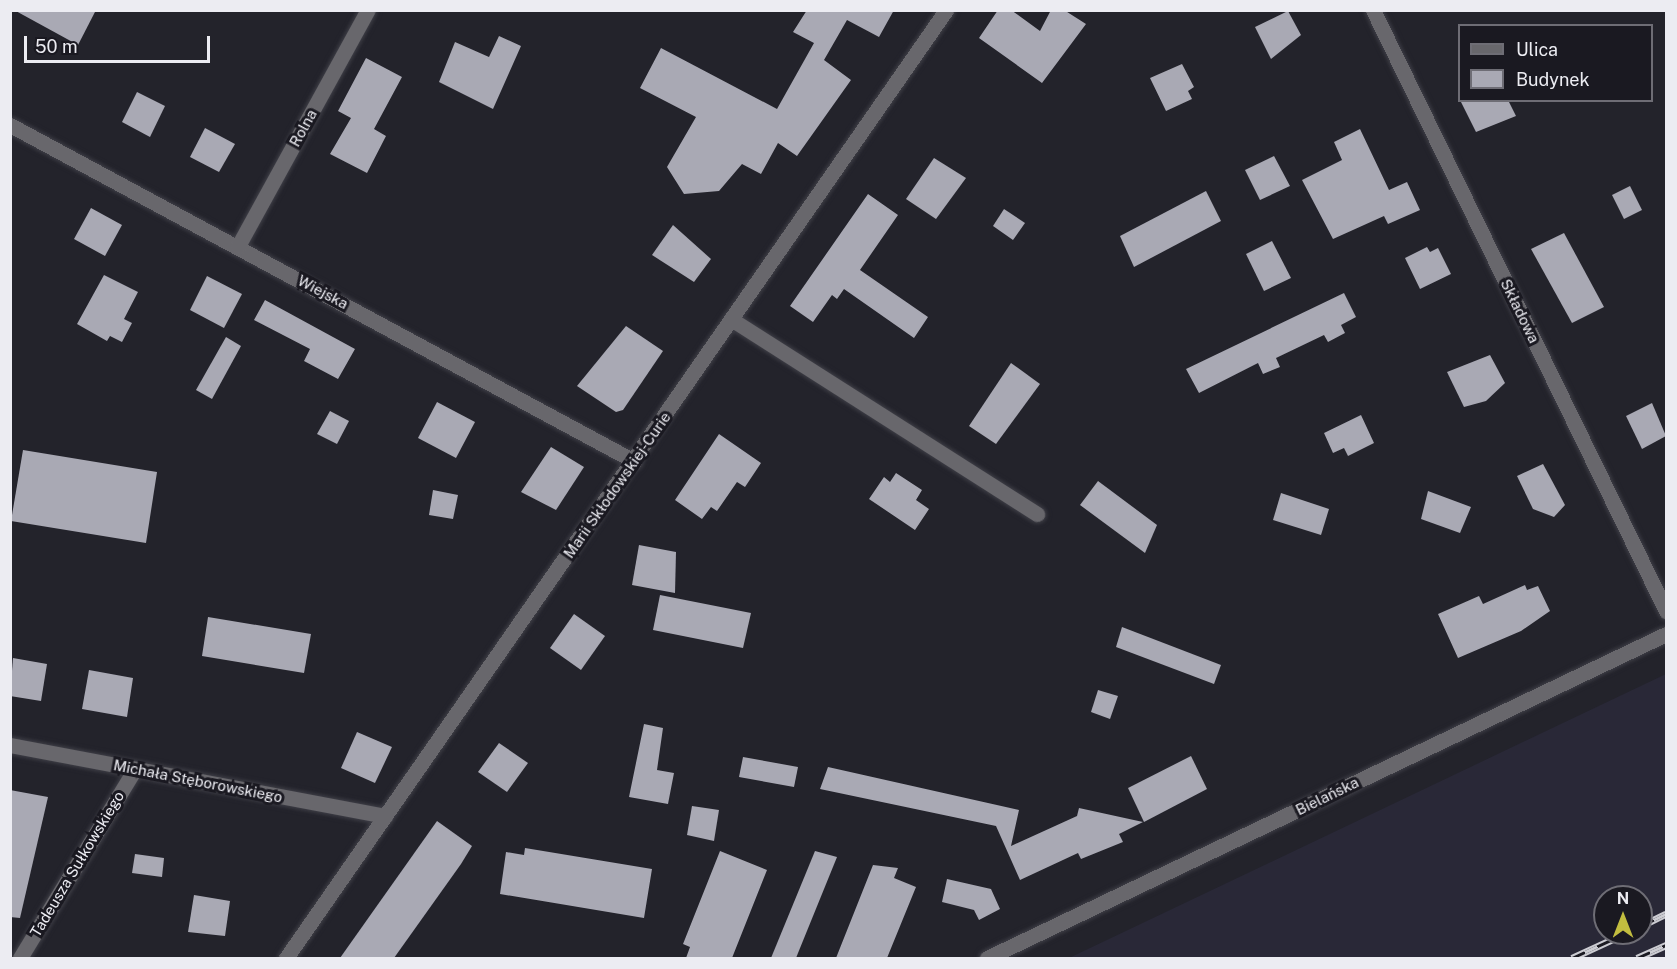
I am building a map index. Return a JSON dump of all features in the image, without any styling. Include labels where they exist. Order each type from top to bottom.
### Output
[{"type":"street","name":"Rolna","points":[[238,246],[368,10]]},
{"type":"street","name":"Marii Skłodowskiej-Curie","points":[[286,958],[946,10]]},
{"type":"street","name":"Składowa","points":[[1373,10],[1666,611]]},
{"type":"street","name":"Wiejska","points":[[10,125],[634,461]]},
{"type":"street","points":[[731,319],[1038,514]]},
{"type":"street","name":"Bielańska","points":[[987,958],[1666,634]]},
{"type":"street","name":"Michała Stęborowskiego","points":[[10,745],[385,816]]},
{"type":"street","name":"Tadeusza Sułkowskiego","points":[[19,952],[135,769]]},
{"type":"shaded area","points":[[1666,674],[1666,958],[1069,958]]},
{"type":"building","points":[[14,10],[96,10],[78,45]]},
{"type":"building","points":[[807,10],[894,10],[879,37],[847,20],[824,60],[851,80],[797,156],[778,143],[761,174],[742,164],[719,191],[684,194],[667,167],[696,117],[640,88],[661,48],[777,109],[814,43],[793,32]]},
{"type":"building","points":[[998,10],[1011,10],[1040,31],[1051,10],[1064,10],[1086,24],[1042,83],[979,38]]},
{"type":"building","points":[[1288,11],[1301,35],[1271,59],[1255,27]]},
{"type":"building","points":[[499,36],[521,46],[493,109],[439,82],[455,42],[489,57]]},
{"type":"building","points":[[366,58],[402,77],[374,129],[386,136],[367,173],[330,154],[351,118],[338,111]]},
{"type":"building","points":[[1182,64],[1194,87],[1188,91],[1192,99],[1166,111],[1150,78]]},
{"type":"building","points":[[137,92],[165,106],[150,137],[122,122]]},
{"type":"building","points":[[1461,102],[1509,102],[1516,116],[1476,132]]},
{"type":"building","points":[[205,128],[235,144],[219,172],[190,157]]},
{"type":"building","points":[[1360,129],[1389,190],[1407,182],[1420,210],[1388,224],[1384,216],[1333,239],[1302,180],[1342,160],[1334,142]]},
{"type":"building","points":[[1274,156],[1290,186],[1260,200],[1245,170]]},
{"type":"building","points":[[934,158],[966,178],[936,219],[906,199]]},
{"type":"building","points":[[1630,186],[1642,210],[1624,219],[1612,195]]},
{"type":"building","points":[[1206,191],[1221,221],[1134,267],[1120,236]]},
{"type":"building","points":[[868,194],[898,215],[860,270],[928,317],[914,338],[844,289],[837,299],[832,295],[813,322],[790,306]]},
{"type":"building","points":[[91,208],[122,225],[105,256],[74,239]]},
{"type":"building","points":[[1004,209],[1025,223],[1013,240],[993,226]]},
{"type":"building","points":[[673,225],[711,259],[694,282],[652,255]]},
{"type":"building","points":[[1564,233],[1604,307],[1572,323],[1531,249]]},
{"type":"building","points":[[1272,241],[1291,278],[1264,291],[1246,254]]},
{"type":"building","points":[[1427,247],[1430,252],[1438,248],[1451,274],[1420,289],[1405,258]]},
{"type":"building","points":[[104,275],[138,292],[124,319],[132,323],[122,342],[110,336],[107,341],[77,324]]},
{"type":"building","points":[[207,276],[242,294],[224,328],[190,310]]},
{"type":"building","points":[[1344,293],[1356,317],[1341,325],[1345,333],[1328,342],[1324,335],[1276,358],[1280,367],[1263,374],[1258,363],[1199,393],[1186,369]]},
{"type":"building","points":[[265,300],[355,349],[338,379],[304,361],[310,349],[254,320]]},
{"type":"building","points":[[626,326],[663,351],[623,410],[616,412],[577,386]]},
{"type":"building","points":[[226,337],[241,346],[212,399],[196,390]]},
{"type":"building","points":[[1490,355],[1505,383],[1486,401],[1464,407],[1447,372]]},
{"type":"building","points":[[1011,363],[1040,384],[996,444],[969,426]]},
{"type":"building","points":[[437,402],[475,422],[456,458],[418,438]]},
{"type":"building","points":[[1652,403],[1666,436],[1642,449],[1626,416]]},
{"type":"building","points":[[330,411],[349,421],[337,444],[317,434]]},
{"type":"building","points":[[1361,415],[1374,443],[1348,456],[1344,448],[1333,453],[1324,433]]},
{"type":"building","points":[[719,434],[761,463],[745,487],[737,482],[717,511],[711,507],[702,519],[675,500]]},
{"type":"building","points":[[551,447],[584,467],[556,510],[521,492]]},
{"type":"building","points":[[23,450],[157,472],[146,543],[11,521]]},
{"type":"building","points":[[1543,464],[1565,505],[1554,517],[1533,509],[1517,476]]},
{"type":"building","points":[[896,473],[922,490],[916,500],[929,509],[915,530],[869,499],[884,477],[890,482]]},
{"type":"building","points":[[1098,481],[1157,525],[1145,553],[1080,505]]},
{"type":"building","points":[[433,490],[458,495],[453,519],[429,515]]},
{"type":"building","points":[[1428,491],[1471,507],[1460,533],[1421,519]]},
{"type":"building","points":[[1281,493],[1329,509],[1321,535],[1273,520]]},
{"type":"building","points":[[639,545],[676,552],[675,593],[632,585]]},
{"type":"building","points":[[1525,585],[1527,590],[1538,586],[1550,611],[1521,631],[1458,658],[1438,614],[1479,596],[1483,604]]},
{"type":"building","points":[[660,595],[751,613],[743,648],[653,630]]},
{"type":"building","points":[[574,614],[605,636],[581,670],[550,648]]},
{"type":"building","points":[[208,617],[311,634],[304,673],[202,656]]},
{"type":"building","points":[[1122,627],[1221,665],[1214,684],[1116,647]]},
{"type":"building","points":[[13,658],[47,664],[41,701],[10,696]]},
{"type":"building","points":[[89,670],[133,678],[127,717],[82,709]]},
{"type":"building","points":[[1098,690],[1118,696],[1110,719],[1091,712]]},
{"type":"building","points":[[644,724],[663,728],[657,770],[674,773],[668,804],[629,797]]},
{"type":"building","points":[[357,732],[392,747],[375,783],[341,768]]},
{"type":"building","points":[[499,743],[528,763],[507,792],[478,772]]},
{"type":"building","points":[[1191,756],[1207,789],[1144,822],[1128,788]]},
{"type":"building","points":[[743,757],[798,767],[794,787],[739,777]]},
{"type":"building","points":[[828,767],[1019,810],[1011,846],[1077,816],[1079,808],[1143,822],[1119,834],[1123,842],[1081,859],[1078,853],[1020,880],[996,826],[820,789]]},
{"type":"building","points":[[10,790],[48,797],[20,918],[10,917]]},
{"type":"building","points":[[692,806],[719,810],[714,841],[687,835]]},
{"type":"building","points":[[437,821],[472,846],[461,864],[394,958],[340,958]]},
{"type":"building","points":[[525,848],[652,869],[644,918],[500,894],[506,852],[524,855]]},
{"type":"building","points":[[720,851],[767,870],[732,958],[686,958],[690,947],[683,944]]},
{"type":"building","points":[[815,851],[837,857],[796,958],[771,958]]},
{"type":"building","points":[[135,854],[164,858],[162,877],[132,873]]},
{"type":"building","points":[[873,865],[898,868],[894,878],[916,887],[887,958],[836,958]]},
{"type":"building","points":[[947,879],[991,889],[1000,909],[979,920],[974,910],[942,902]]},
{"type":"building","points":[[194,895],[230,901],[225,936],[188,932]]},
{"type":"railway","points":[[1653,920],[1666,914]]},
{"type":"railway","points":[[1572,958],[1600,945]]},
{"type":"railway","points":[[1637,958],[1666,945]]}]
